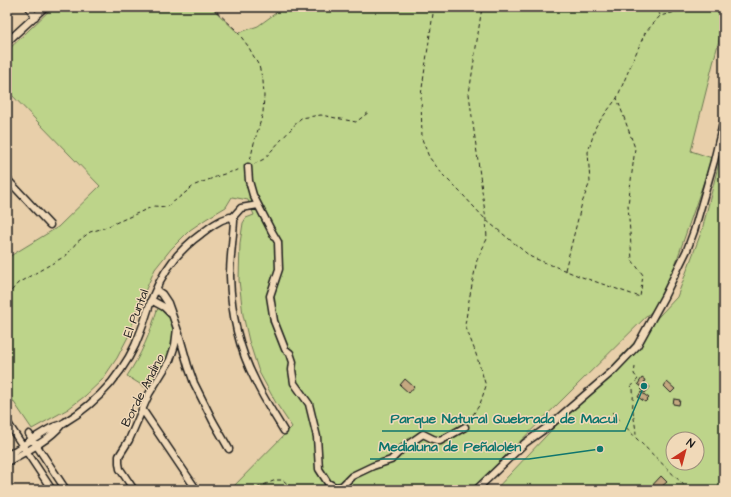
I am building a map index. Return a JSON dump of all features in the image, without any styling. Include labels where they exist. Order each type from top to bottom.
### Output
[{"type":"street","points":[[28,7],[35,16]]},
{"type":"street","points":[[7,42],[45,7]]},
{"type":"street","points":[[476,490],[525,443],[549,426],[609,375],[637,346],[664,297],[687,250],[714,161],[724,119]]},
{"type":"street","points":[[248,167],[249,181],[253,195],[278,242],[278,269],[270,296],[274,321],[285,350],[290,353],[294,383],[309,404],[317,437],[319,469],[328,483],[337,489],[352,476],[373,466],[391,460],[403,448],[423,434],[440,441],[464,426]]},
{"type":"street","points":[[7,179],[50,225]]},
{"type":"street","name":"El Puntal","points":[[7,462],[50,428],[63,423],[81,411],[108,387],[129,357],[135,345],[156,290],[169,267],[188,244],[214,224],[230,217],[232,218],[241,208],[258,205]]},
{"type":"street","points":[[232,218],[234,225],[231,252],[231,284],[238,332],[246,360],[254,379],[284,431]]},
{"type":"street","points":[[156,290],[163,295],[171,309],[194,383],[229,449]]},
{"type":"street","points":[[151,300],[164,307],[172,316]]},
{"type":"street","name":"Borde Andino","points":[[134,490],[120,469],[118,460],[120,453],[129,440],[142,409],[173,354],[177,328]]},
{"type":"street","points":[[173,354],[179,352],[185,355]]},
{"type":"street","points":[[142,409],[196,489]]},
{"type":"street","points":[[7,422],[52,490]]},
{"type":"street","points":[[33,440],[66,490]]},
{"type":"street","name":"El Puntal","points":[[7,456],[25,449]]},
{"type":"path","points":[[212,7],[236,30],[248,46],[259,66],[263,81],[263,113],[248,167]]},
{"type":"path","points":[[434,7],[421,96],[422,139],[429,157],[486,220],[531,257],[640,297],[643,275],[632,260],[628,205],[635,148],[617,98]]},
{"type":"path","points":[[464,426],[480,404],[486,386],[465,325],[468,300],[477,260],[487,239],[486,220],[469,94],[482,7]]},
{"type":"path","points":[[656,7],[660,16]]},
{"type":"path","points":[[564,270],[582,203],[590,182],[588,152],[596,126],[617,98],[632,60],[645,34],[660,16],[679,11],[682,7]]},
{"type":"path","points":[[7,296],[18,283],[67,255],[76,243],[90,232],[104,228],[154,206],[167,207],[195,184],[248,167],[264,159],[301,118],[321,115],[356,122],[369,112]]},
{"type":"path","points":[[631,387],[638,379],[634,374],[635,367]]},
{"type":"path","points":[[633,389],[634,396],[632,410],[636,426],[636,438]]},
{"type":"path","points":[[612,412],[689,490]]},
{"type":"path","points":[[251,490],[276,480],[283,480],[294,490]]},
{"type":"green space","points":[[53,7],[211,7],[238,33],[258,26],[284,7],[724,7],[724,20],[691,151],[712,158],[663,300],[471,490],[230,490],[292,427],[276,403],[259,372],[249,341],[243,315],[239,280],[240,243],[243,223],[246,218],[254,215],[248,200],[232,197],[226,207],[190,230],[171,249],[155,269],[138,307],[129,335],[117,358],[102,380],[68,409],[32,429],[7,392],[7,258],[58,227],[100,186],[7,90],[7,51]]},
{"type":"green space","points":[[724,143],[724,490],[495,490],[677,297],[702,230]]},
{"type":"green space","points":[[159,308],[163,308],[170,319],[173,339],[171,352],[166,362],[148,389],[127,376],[145,344]]},
{"type":"building","points":[[642,378],[650,387],[645,393],[641,390],[643,388],[638,384]]},
{"type":"building","points":[[405,379],[414,387],[409,393],[400,385]]},
{"type":"building","points":[[667,382],[675,389],[671,393],[664,386]]},
{"type":"building","points":[[641,392],[649,398],[645,402],[638,397]]},
{"type":"building","points":[[674,399],[680,400],[679,405],[673,404]]},
{"type":"building","points":[[661,476],[667,482],[661,487],[665,490],[648,490]]},
{"type":"place","name":"Parque Natural Quebrada de Macul","points":[[644,386]]},
{"type":"place","name":"Medialuna de Peñalolén","points":[[600,449]]}]
